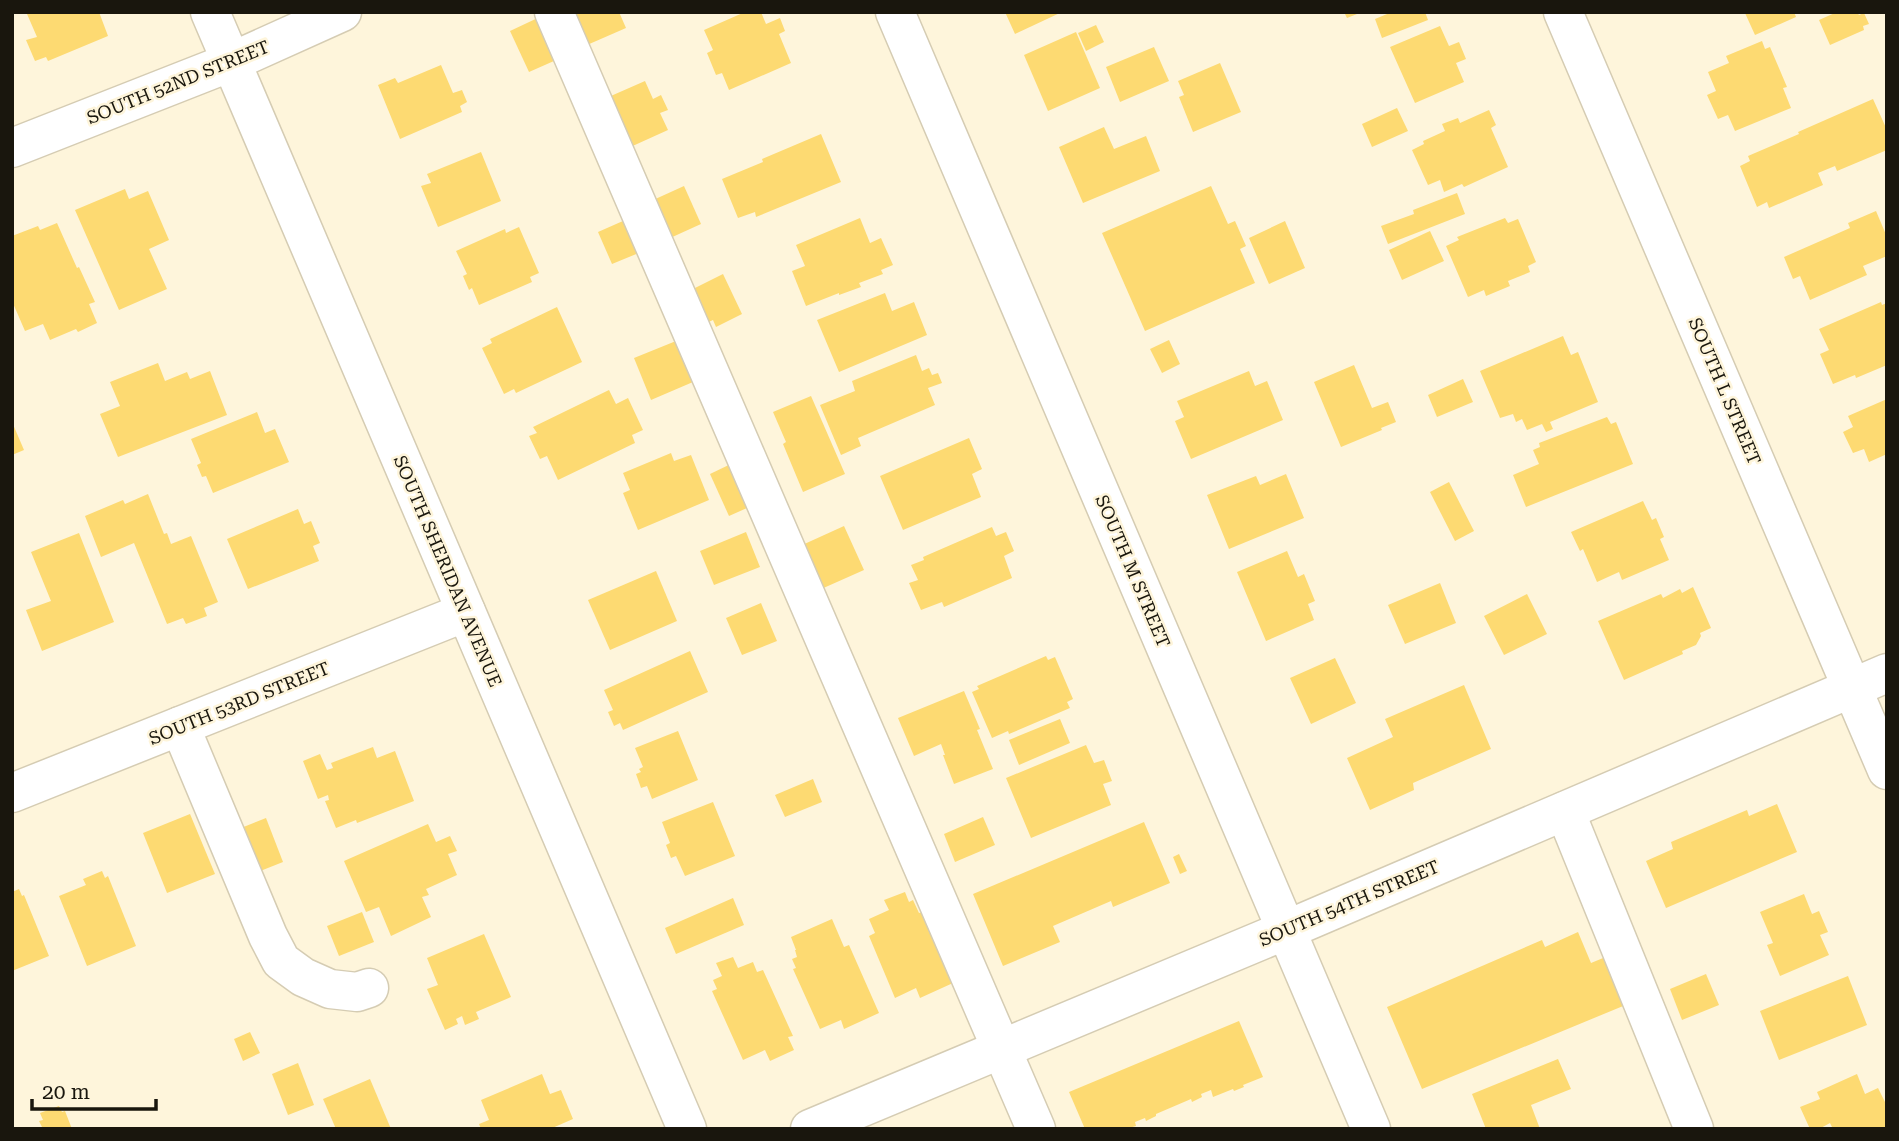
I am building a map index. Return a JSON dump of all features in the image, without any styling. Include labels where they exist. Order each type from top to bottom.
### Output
[{"type":"street","name":"SOUTH SHERIDAN AVENUE","points":[[210,12],[687,1129]]},
{"type":"street","name":"SOUTH 52ND STREET","points":[[12,148],[231,62],[342,12]]},
{"type":"street","points":[[554,12],[1036,1129]]},
{"type":"street","name":"SOUTH M STREET","points":[[895,12],[1371,1129]]},
{"type":"street","name":"SOUTH L STREET","points":[[1563,12],[1887,771]]},
{"type":"street","name":"SOUTH 53RD STREET","points":[[12,793],[466,612]]},
{"type":"street","name":"SOUTH 54TH STREET","points":[[810,1129],[1286,930],[1887,673]]},
{"type":"street","points":[[180,726],[281,961],[303,977],[330,989],[356,992],[369,988]]},
{"type":"street","points":[[1565,811],[1694,1129]]},
{"type":"building","points":[[99,12],[108,36],[48,61],[46,57],[35,61],[26,40],[37,37],[27,14]]},
{"type":"building","points":[[572,12],[619,12],[626,28],[587,45]]},
{"type":"building","points":[[745,12],[761,12],[766,24],[780,18],[785,31],[779,34],[791,63],[729,90],[722,73],[716,75],[707,53],[713,50],[704,30]]},
{"type":"building","points":[[1005,12],[1062,12],[1015,34]]},
{"type":"building","points":[[1344,12],[1362,12],[1347,18]]},
{"type":"building","points":[[1392,12],[1425,12],[1428,20],[1382,38],[1375,19]]},
{"type":"building","points":[[1794,12],[1796,17],[1755,35],[1745,13]]},
{"type":"building","points":[[1837,12],[1857,12],[1859,15],[1864,13],[1869,24],[1863,26],[1864,30],[1830,45],[1819,20]]},
{"type":"building","points":[[544,15],[563,57],[529,72],[510,31]]},
{"type":"building","points":[[1096,25],[1104,42],[1086,51],[1078,33]]},
{"type":"building","points":[[1440,26],[1449,46],[1459,42],[1466,59],[1456,63],[1464,82],[1415,103],[1390,47]]},
{"type":"building","points":[[1076,32],[1100,88],[1048,111],[1024,55]]},
{"type":"building","points":[[1762,41],[1765,49],[1770,47],[1787,87],[1783,88],[1791,108],[1735,131],[1728,115],[1718,119],[1707,95],[1716,91],[1708,72],[1729,63],[1726,56]]},
{"type":"building","points":[[1154,47],[1169,81],[1120,102],[1106,67]]},
{"type":"building","points":[[1220,63],[1241,112],[1193,132],[1179,97],[1184,95],[1178,81]]},
{"type":"building","points":[[441,65],[453,93],[462,90],[467,102],[460,106],[462,112],[400,139],[378,85],[395,78],[398,83]]},
{"type":"building","points":[[645,81],[653,99],[661,95],[668,110],[660,113],[668,130],[626,149],[604,99]]},
{"type":"building","points":[[1873,99],[1887,130],[1887,150],[1837,171],[1835,166],[1818,173],[1823,185],[1769,208],[1767,202],[1757,207],[1740,166],[1750,161],[1748,156]]},
{"type":"building","points":[[1397,108],[1408,131],[1372,147],[1362,124]]},
{"type":"building","points":[[1489,110],[1496,125],[1491,128],[1508,167],[1464,187],[1462,184],[1444,192],[1440,180],[1428,185],[1412,150],[1424,144],[1423,141],[1445,131],[1442,124],[1458,118],[1460,123]]},
{"type":"building","points":[[1104,127],[1114,149],[1146,136],[1160,171],[1083,203],[1059,147]]},
{"type":"building","points":[[821,134],[841,182],[756,217],[755,212],[738,218],[722,179]]},
{"type":"building","points":[[481,152],[501,201],[438,227],[421,186],[431,183],[427,174]]},
{"type":"building","points":[[684,186],[701,224],[668,239],[651,201]]},
{"type":"building","points":[[1211,186],[1228,224],[1235,221],[1246,246],[1240,249],[1255,283],[1145,331],[1102,233]]},
{"type":"building","points":[[125,189],[129,199],[148,191],[169,240],[149,249],[167,289],[119,310],[75,210]]},
{"type":"building","points":[[1457,193],[1465,214],[1388,244],[1381,226],[1414,214],[1413,210]]},
{"type":"building","points":[[1876,211],[1887,237],[1887,256],[1863,266],[1867,275],[1810,300],[1800,276],[1793,279],[1784,257],[1850,228],[1848,223]]},
{"type":"building","points":[[632,217],[646,250],[612,264],[598,232]]},
{"type":"building","points":[[860,218],[870,243],[881,238],[893,265],[881,270],[883,274],[859,283],[861,287],[806,306],[792,271],[805,266],[796,245]]},
{"type":"building","points":[[1505,218],[1508,223],[1518,219],[1536,262],[1528,266],[1530,272],[1508,281],[1510,286],[1486,296],[1484,290],[1468,297],[1446,246],[1459,240],[1457,237]]},
{"type":"building","points":[[1285,221],[1305,268],[1269,284],[1249,238]]},
{"type":"building","points":[[57,223],[95,302],[89,304],[97,323],[50,340],[43,324],[25,331],[12,301],[12,236],[38,226],[40,230]]},
{"type":"building","points":[[519,227],[539,273],[530,277],[532,282],[479,305],[463,276],[467,274],[456,251],[505,229],[506,233]]},
{"type":"building","points":[[1430,231],[1444,261],[1402,280],[1389,250]]},
{"type":"building","points":[[723,274],[742,314],[716,327],[713,320],[698,327],[683,294]]},
{"type":"building","points":[[885,293],[892,311],[914,302],[927,335],[839,372],[817,320]]},
{"type":"building","points":[[1881,302],[1882,305],[1887,303],[1887,365],[1833,384],[1820,354],[1829,350],[1819,329]]},
{"type":"building","points":[[557,307],[582,362],[516,393],[514,389],[504,394],[482,348],[492,343],[490,339]]},
{"type":"building","points":[[1563,336],[1571,355],[1578,352],[1598,402],[1550,422],[1553,429],[1546,432],[1542,424],[1527,430],[1522,419],[1516,422],[1513,414],[1500,418],[1480,371]]},
{"type":"building","points":[[1169,340],[1180,364],[1162,373],[1150,349]]},
{"type":"building","points":[[676,341],[693,382],[651,400],[634,358]]},
{"type":"building","points":[[916,355],[922,371],[929,368],[932,375],[938,373],[942,383],[928,388],[935,405],[858,438],[861,446],[841,455],[820,405],[855,391],[852,381]]},
{"type":"building","points":[[158,363],[165,381],[187,372],[190,379],[210,371],[227,415],[118,457],[100,414],[120,406],[110,382]]},
{"type":"building","points":[[1354,365],[1372,408],[1388,402],[1396,422],[1341,447],[1314,382]]},
{"type":"building","points":[[1249,371],[1255,386],[1267,381],[1283,420],[1191,459],[1175,421],[1184,417],[1177,401]]},
{"type":"building","points":[[1463,379],[1473,402],[1437,417],[1428,395]]},
{"type":"building","points":[[609,390],[616,404],[628,398],[643,430],[632,435],[635,443],[558,480],[547,456],[540,459],[529,436],[537,433],[533,427]]},
{"type":"building","points":[[811,396],[845,474],[803,492],[773,412]]},
{"type":"building","points":[[1887,399],[1887,454],[1869,462],[1864,449],[1853,453],[1843,432],[1853,427],[1848,416]]},
{"type":"building","points":[[257,412],[265,433],[275,429],[289,462],[213,493],[206,476],[202,477],[197,465],[201,463],[191,439]]},
{"type":"building","points":[[1607,417],[1611,424],[1616,422],[1633,464],[1526,507],[1513,475],[1539,464],[1533,450],[1540,447],[1539,443]]},
{"type":"building","points":[[12,422],[24,450],[12,455]]},
{"type":"building","points":[[969,438],[982,469],[972,474],[981,497],[903,530],[880,476]]},
{"type":"building","points":[[671,453],[674,461],[691,455],[709,500],[638,530],[623,493],[630,490],[623,473]]},
{"type":"building","points":[[737,461],[756,504],[729,516],[710,474]]},
{"type":"building","points":[[1286,474],[1304,518],[1229,549],[1207,495],[1256,476],[1260,485]]},
{"type":"building","points":[[1449,482],[1474,531],[1455,541],[1430,492]]},
{"type":"building","points":[[148,494],[164,534],[167,533],[171,544],[191,536],[218,602],[204,608],[207,616],[186,624],[183,618],[167,624],[134,543],[101,557],[85,516],[123,500],[125,504]]},
{"type":"building","points":[[1643,501],[1652,520],[1656,518],[1664,537],[1660,539],[1669,560],[1622,580],[1619,572],[1597,582],[1583,549],[1580,551],[1571,532]]},
{"type":"building","points":[[298,509],[304,524],[311,521],[320,543],[313,546],[319,561],[248,589],[227,539]]},
{"type":"building","points":[[844,526],[864,570],[819,590],[800,546]]},
{"type":"building","points":[[992,527],[996,536],[1006,532],[1014,551],[1004,556],[1012,578],[944,607],[942,602],[921,610],[909,583],[918,580],[911,565],[924,560],[923,557]]},
{"type":"building","points":[[746,532],[760,567],[714,585],[700,551]]},
{"type":"building","points":[[79,533],[114,622],[42,651],[26,610],[51,601],[31,552]]},
{"type":"building","points":[[1287,551],[1298,577],[1304,574],[1315,601],[1308,604],[1314,620],[1266,641],[1237,572]]},
{"type":"building","points":[[656,571],[677,621],[610,650],[588,600]]},
{"type":"building","points":[[1440,583],[1456,623],[1405,644],[1388,605]]},
{"type":"building","points":[[1693,587],[1711,628],[1700,633],[1696,645],[1682,651],[1683,654],[1624,680],[1598,621],[1661,594],[1663,598],[1680,589],[1682,593]]},
{"type":"building","points":[[1527,594],[1547,634],[1504,655],[1484,616]]},
{"type":"building","points":[[761,603],[777,641],[742,655],[726,618]]},
{"type":"building","points":[[690,651],[708,692],[623,730],[620,723],[614,726],[608,712],[613,710],[604,690]]},
{"type":"building","points":[[1046,656],[1048,660],[1055,657],[1073,699],[1067,702],[1070,708],[1009,734],[1008,731],[992,738],[972,692],[979,689],[977,686]]},
{"type":"building","points":[[1335,658],[1356,703],[1311,724],[1290,678]]},
{"type":"building","points":[[1464,685],[1491,749],[1413,783],[1414,790],[1370,810],[1347,758],[1393,737],[1385,719]]},
{"type":"building","points":[[964,691],[993,769],[954,784],[941,744],[914,756],[898,718]]},
{"type":"building","points":[[1060,719],[1070,743],[1019,765],[1009,740]]},
{"type":"building","points":[[678,731],[698,780],[652,799],[647,786],[641,788],[636,774],[641,772],[639,769],[643,767],[635,748]]},
{"type":"building","points":[[1086,745],[1094,763],[1104,760],[1112,781],[1103,784],[1111,805],[1031,838],[1006,778]]},
{"type":"building","points":[[373,747],[377,758],[395,751],[414,801],[357,823],[356,820],[336,828],[325,801],[329,800],[328,795],[318,799],[303,761],[320,754],[327,770],[333,768],[331,763]]},
{"type":"building","points":[[813,779],[822,802],[785,817],[775,795]]},
{"type":"building","points":[[713,802],[735,856],[685,876],[676,856],[671,858],[666,845],[670,843],[662,822]]},
{"type":"building","points":[[1777,804],[1797,852],[1666,908],[1646,861],[1673,849],[1671,842],[1747,810],[1749,816]]},
{"type":"building","points":[[190,814],[215,874],[167,893],[143,833]]},
{"type":"building","points":[[983,817],[995,845],[955,862],[944,834]]},
{"type":"building","points":[[266,818],[283,862],[253,874],[236,830]]},
{"type":"building","points":[[1144,822],[1170,883],[1113,907],[1111,901],[1053,926],[1060,942],[1003,966],[973,894]]},
{"type":"building","points":[[428,824],[436,842],[450,836],[457,851],[448,854],[457,875],[426,889],[429,895],[422,897],[431,917],[391,936],[379,907],[366,912],[344,861]]},
{"type":"building","points":[[1179,854],[1187,871],[1180,874],[1173,857]]},
{"type":"building","points":[[102,871],[105,878],[108,876],[136,946],[87,966],[59,896],[86,885],[83,879]]},
{"type":"building","points":[[19,889],[22,896],[24,895],[49,956],[12,971],[12,892]]},
{"type":"building","points":[[905,892],[909,902],[913,900],[919,913],[923,912],[953,983],[920,998],[916,988],[895,998],[869,936],[875,933],[869,919],[889,910],[884,900]]},
{"type":"building","points":[[1804,894],[1812,914],[1819,911],[1828,932],[1820,935],[1829,955],[1780,976],[1767,945],[1773,943],[1760,912]]},
{"type":"building","points":[[733,898],[744,925],[676,954],[665,928]]},
{"type":"building","points":[[362,912],[374,942],[339,956],[327,926]]},
{"type":"building","points":[[832,919],[844,947],[849,945],[879,1013],[844,1029],[841,1020],[820,1029],[793,969],[796,968],[792,959],[797,957],[791,937]]},
{"type":"building","points":[[1578,932],[1591,963],[1608,956],[1628,1004],[1422,1089],[1387,1007],[1542,940],[1545,947]]},
{"type":"building","points":[[484,934],[511,997],[476,1012],[479,1019],[465,1025],[462,1016],[456,1019],[458,1024],[445,1030],[427,989],[438,985],[427,958]]},
{"type":"building","points":[[733,957],[738,968],[753,962],[757,972],[763,970],[793,1036],[788,1037],[794,1050],[770,1061],[765,1050],[743,1060],[712,991],[717,989],[713,980],[722,976],[716,963]]},
{"type":"building","points":[[1706,974],[1719,1005],[1682,1020],[1670,989]]},
{"type":"building","points":[[1848,976],[1867,1025],[1779,1060],[1760,1011]]},
{"type":"building","points":[[1239,1021],[1263,1077],[1234,1091],[1233,1089],[1213,1097],[1211,1090],[1192,1102],[1191,1099],[1146,1121],[1145,1118],[1135,1122],[1136,1126],[1126,1129],[1085,1129],[1069,1092]]},
{"type":"building","points":[[250,1032],[260,1053],[243,1061],[234,1039]]},
{"type":"building","points":[[1558,1059],[1571,1089],[1531,1105],[1540,1129],[1486,1129],[1472,1094]]},
{"type":"building","points":[[298,1063],[314,1105],[288,1115],[272,1074]]},
{"type":"building","points":[[542,1074],[550,1094],[561,1090],[573,1119],[550,1129],[481,1129],[479,1124],[489,1120],[481,1100]]},
{"type":"building","points":[[1857,1074],[1865,1094],[1878,1088],[1887,1106],[1887,1129],[1833,1129],[1830,1123],[1819,1129],[1810,1129],[1800,1107],[1820,1099],[1817,1092]]},
{"type":"building","points":[[370,1079],[391,1129],[336,1129],[323,1099]]},
{"type":"building","points":[[59,1106],[62,1112],[65,1111],[72,1129],[43,1129],[39,1121],[43,1120],[40,1113]]}]
